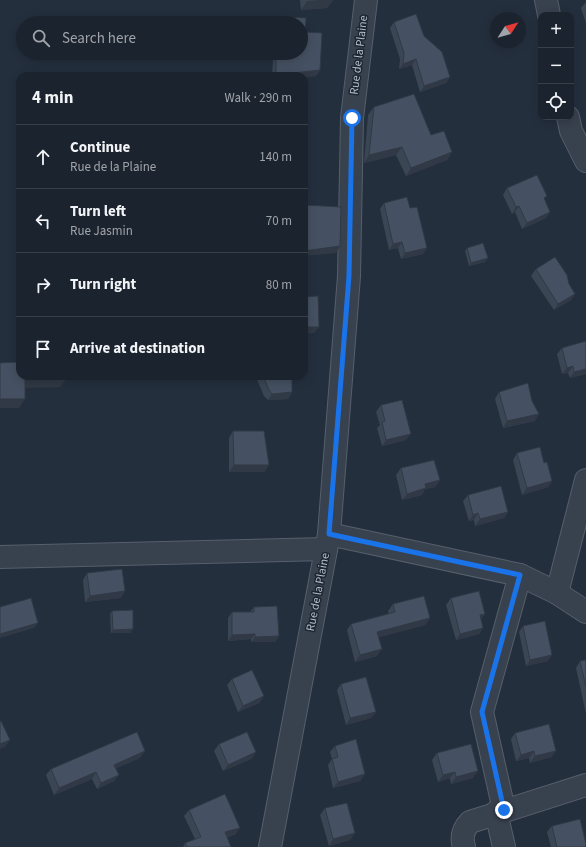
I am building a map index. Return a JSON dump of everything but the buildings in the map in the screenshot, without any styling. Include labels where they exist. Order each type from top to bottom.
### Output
[{"type":"street","name":"Rue de la Plaine","points":[[270,847],[327,541],[349,276],[352,118],[366,0]]},
{"type":"street","points":[[546,0],[548,12]]},
{"type":"street","points":[[569,120],[571,131],[586,161]]},
{"type":"street","points":[[557,592],[586,480]]},
{"type":"street","points":[[0,558],[327,541],[520,575],[557,592],[586,612]]},
{"type":"street","points":[[504,847],[500,811],[482,712],[520,575]]},
{"type":"street","points":[[464,847],[462,841],[465,827],[470,822],[500,811],[586,785]]},
{"type":"route","points":[[352,118],[349,276],[329,534],[520,575],[482,712],[504,810]]}]
